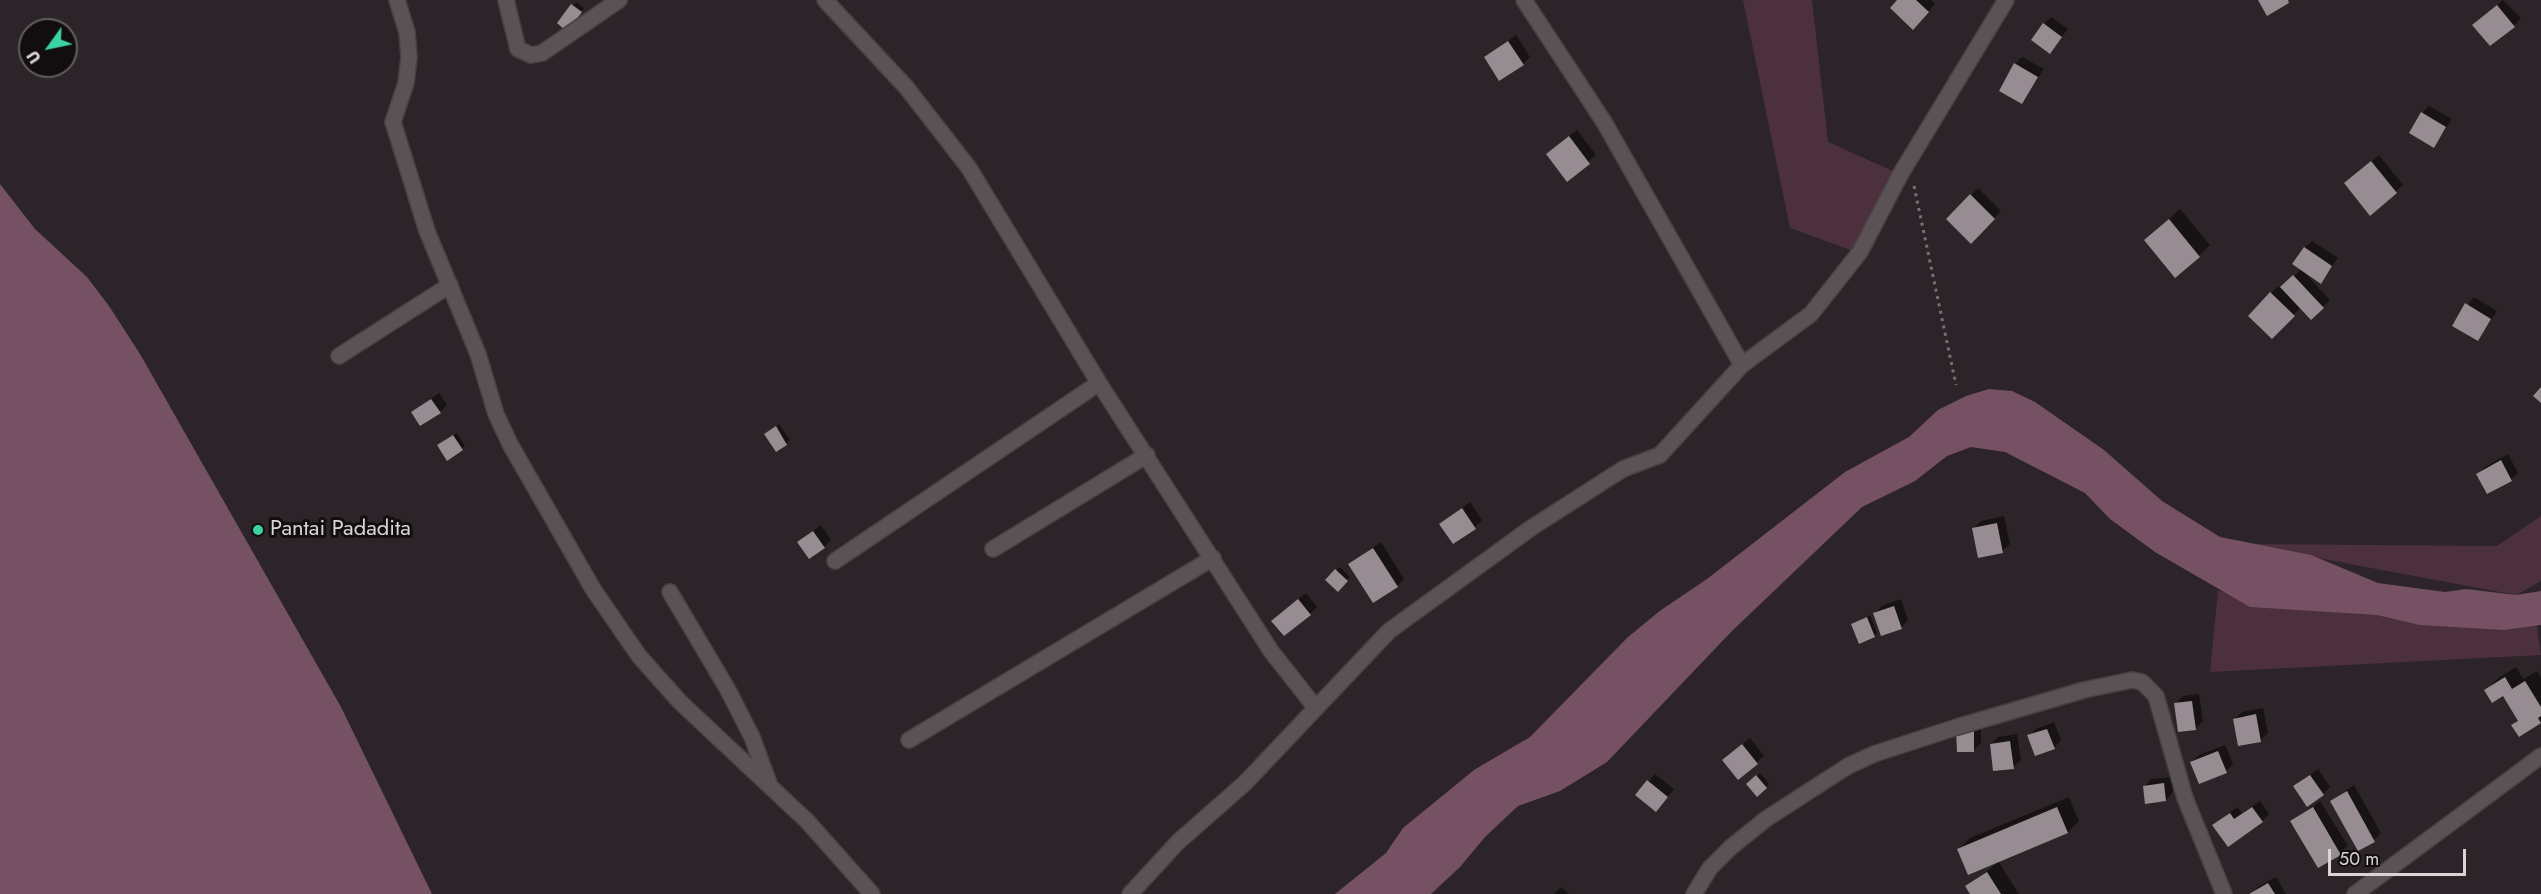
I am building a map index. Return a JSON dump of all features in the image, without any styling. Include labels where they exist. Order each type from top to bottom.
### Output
[{"type":"street","points":[[397,0],[407,32],[409,57],[406,83],[393,122],[427,231],[478,354],[496,414],[510,444],[623,636],[680,702],[807,821],[872,894]]},
{"type":"street","points":[[506,0],[518,49],[531,54],[543,53],[619,0]]},
{"type":"street","points":[[825,0],[906,87],[969,168],[1099,382],[1271,651],[1315,706]]},
{"type":"street","points":[[1524,0],[1604,122],[1742,365]]},
{"type":"street","points":[[1130,894],[1178,842],[1245,783],[1315,706],[1389,631],[1531,528],[1623,469],[1660,455],[1742,365],[1811,314],[1860,252],[1900,175],[2006,0]]},
{"type":"street","points":[[339,356],[450,285]]},
{"type":"street","points":[[835,561],[1099,382]]},
{"type":"street","points":[[993,549],[1147,455]]},
{"type":"street","points":[[909,740],[1213,558]]},
{"type":"street","points":[[670,592],[733,699],[752,737],[770,786]]},
{"type":"street","points":[[1695,894],[1710,868],[1730,848],[1788,804],[1848,766],[1874,754],[1957,727],[2084,690],[2132,680],[2142,681],[2156,696],[2185,798],[2224,894]]},
{"type":"street","points":[[2355,894],[2541,756]]},
{"type":"path","points":[[1909,161],[1956,385]]},
{"type":"shaded area","points":[[1743,0],[1812,0],[1828,142],[1895,172],[1856,252],[1790,228]]},
{"type":"shaded area","points":[[0,184],[35,229],[87,277],[140,354],[341,707],[432,894],[0,894]]},
{"type":"shaded area","points":[[1989,389],[2012,391],[2035,402],[2104,450],[2162,501],[2220,537],[2311,555],[2378,583],[2445,592],[2466,589],[2516,595],[2541,591],[2541,625],[2504,630],[2420,625],[2377,615],[2250,607],[2155,552],[2110,519],[2085,493],[2005,452],[1971,447],[1947,456],[1915,481],[1862,507],[1731,632],[1607,762],[1560,791],[1518,806],[1431,894],[1335,894],[1386,853],[1403,828],[1474,770],[1530,737],[1628,637],[1661,610],[1707,579],[1845,472],[1909,437],[1938,410],[1966,396]]},
{"type":"shaded area","points":[[2541,516],[2541,581],[2516,595],[2243,544],[2497,546]]},
{"type":"shaded area","points":[[2218,591],[2537,626],[2541,655],[2210,672]]},
{"type":"building","points":[[1897,0],[1916,0],[1929,12],[1913,30],[1890,8]]},
{"type":"building","points":[[2258,0],[2288,0],[2289,3],[2267,16]]},
{"type":"building","points":[[571,4],[582,12],[567,32],[557,23]]},
{"type":"building","points":[[2497,5],[2515,27],[2490,46],[2472,25]]},
{"type":"building","points":[[2043,23],[2062,37],[2050,54],[2031,40]]},
{"type":"building","points":[[1508,41],[1524,65],[1499,81],[1484,57]]},
{"type":"building","points":[[2014,63],[2038,77],[2022,104],[1999,91]]},
{"type":"building","points":[[2421,112],[2446,127],[2434,148],[2409,133]]},
{"type":"building","points":[[1569,136],[1590,164],[1567,182],[1546,154]]},
{"type":"building","points":[[2371,161],[2397,193],[2370,216],[2344,183]]},
{"type":"building","points":[[1970,194],[1995,219],[1971,244],[1946,219]]},
{"type":"building","points":[[2169,219],[2200,257],[2175,278],[2144,240]]},
{"type":"building","points":[[2304,247],[2332,266],[2321,284],[2292,264]]},
{"type":"building","points":[[2293,275],[2324,308],[2311,320],[2280,287]]},
{"type":"building","points":[[2270,292],[2295,316],[2272,339],[2248,316]]},
{"type":"building","points":[[2465,303],[2491,319],[2478,341],[2452,326]]},
{"type":"building","points":[[2541,387],[2541,403],[2533,396]]},
{"type":"building","points":[[431,399],[441,413],[420,426],[411,412]]},
{"type":"building","points":[[776,426],[787,445],[776,452],[764,434]]},
{"type":"building","points":[[453,435],[463,450],[447,461],[437,445]]},
{"type":"building","points":[[2501,460],[2512,481],[2487,494],[2476,474]]},
{"type":"building","points":[[1462,508],[1476,529],[1453,544],[1439,524]]},
{"type":"building","points":[[1997,523],[2003,553],[1978,558],[1972,528]]},
{"type":"building","points":[[813,531],[825,548],[809,559],[797,542]]},
{"type":"building","points":[[1373,548],[1398,587],[1373,603],[1348,564]]},
{"type":"building","points":[[1335,569],[1348,581],[1338,592],[1325,580]]},
{"type":"building","points":[[1298,599],[1311,615],[1284,636],[1271,621]]},
{"type":"building","points":[[1894,606],[1902,629],[1881,636],[1873,613]]},
{"type":"building","points":[[1867,617],[1875,637],[1859,644],[1851,624]]},
{"type":"building","points":[[2505,677],[2512,689],[2525,681],[2541,707],[2541,716],[2538,718],[2541,723],[2519,737],[2511,725],[2518,721],[2503,696],[2492,703],[2484,690]]},
{"type":"building","points":[[2192,701],[2196,730],[2178,732],[2174,703]]},
{"type":"building","points":[[2256,714],[2261,742],[2238,746],[2233,719]]},
{"type":"building","points":[[2047,729],[2055,749],[2035,756],[2027,735]]},
{"type":"building","points":[[1956,730],[1974,730],[1974,752],[1957,752]]},
{"type":"building","points":[[2010,741],[2014,769],[1993,771],[1990,744]]},
{"type":"building","points":[[1742,744],[1758,764],[1738,780],[1722,760]]},
{"type":"building","points":[[2218,751],[2227,773],[2199,784],[2190,762]]},
{"type":"building","points":[[1756,775],[1767,788],[1757,797],[1746,784]]},
{"type":"building","points":[[2310,775],[2324,795],[2307,807],[2293,786]]},
{"type":"building","points":[[1647,780],[1668,797],[1656,812],[1635,795]]},
{"type":"building","points":[[2164,783],[2166,801],[2145,804],[2143,786]]},
{"type":"building","points":[[2347,791],[2375,842],[2358,851],[2330,801]]},
{"type":"building","points":[[2057,807],[2068,833],[1968,875],[1957,849]]},
{"type":"building","points":[[2252,807],[2263,822],[2228,847],[2212,825],[2230,813],[2234,819]]},
{"type":"building","points":[[2313,807],[2341,855],[2318,868],[2290,821]]},
{"type":"building","points":[[1987,872],[2001,894],[1970,894],[1965,886]]},
{"type":"building","points":[[2268,883],[2275,894],[2249,894]]},
{"type":"place","name":"Pantai Padadita","points":[[258,530]]}]
